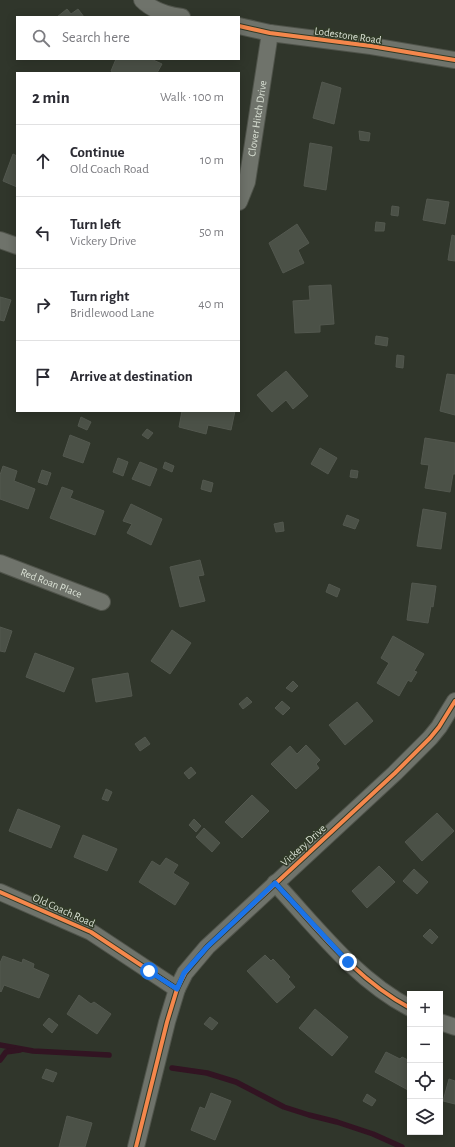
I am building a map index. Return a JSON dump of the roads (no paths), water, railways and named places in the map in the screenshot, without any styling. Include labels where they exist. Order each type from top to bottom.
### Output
[{"type":"street","points":[[142,0],[158,11],[177,16]]},
{"type":"street","name":"Lodestone Road","points":[[240,26],[270,33],[371,46],[455,60]]},
{"type":"street","name":"Clover Hitch Drive","points":[[240,199],[246,182],[270,33]]},
{"type":"street","points":[[0,240],[16,246]]},
{"type":"street","name":"Red Roan Place","points":[[0,563],[102,602]]},
{"type":"street","name":"Vickery Drive","points":[[136,1147],[167,1022],[177,989],[184,973],[207,947],[430,738],[455,701]]},
{"type":"street","points":[[275,883],[358,971],[407,1006]]},
{"type":"street","name":"Old Coach Road","points":[[0,892],[91,932],[177,989]]},
{"type":"street","points":[[443,1023],[455,1027]]},
{"type":"waterway","points":[[0,1045],[33,1051],[109,1055]]},
{"type":"waterway","points":[[0,1060],[6,1052],[20,1050]]},
{"type":"waterway","points":[[172,1068],[207,1073],[236,1082],[284,1107],[373,1134],[402,1147]]}]
